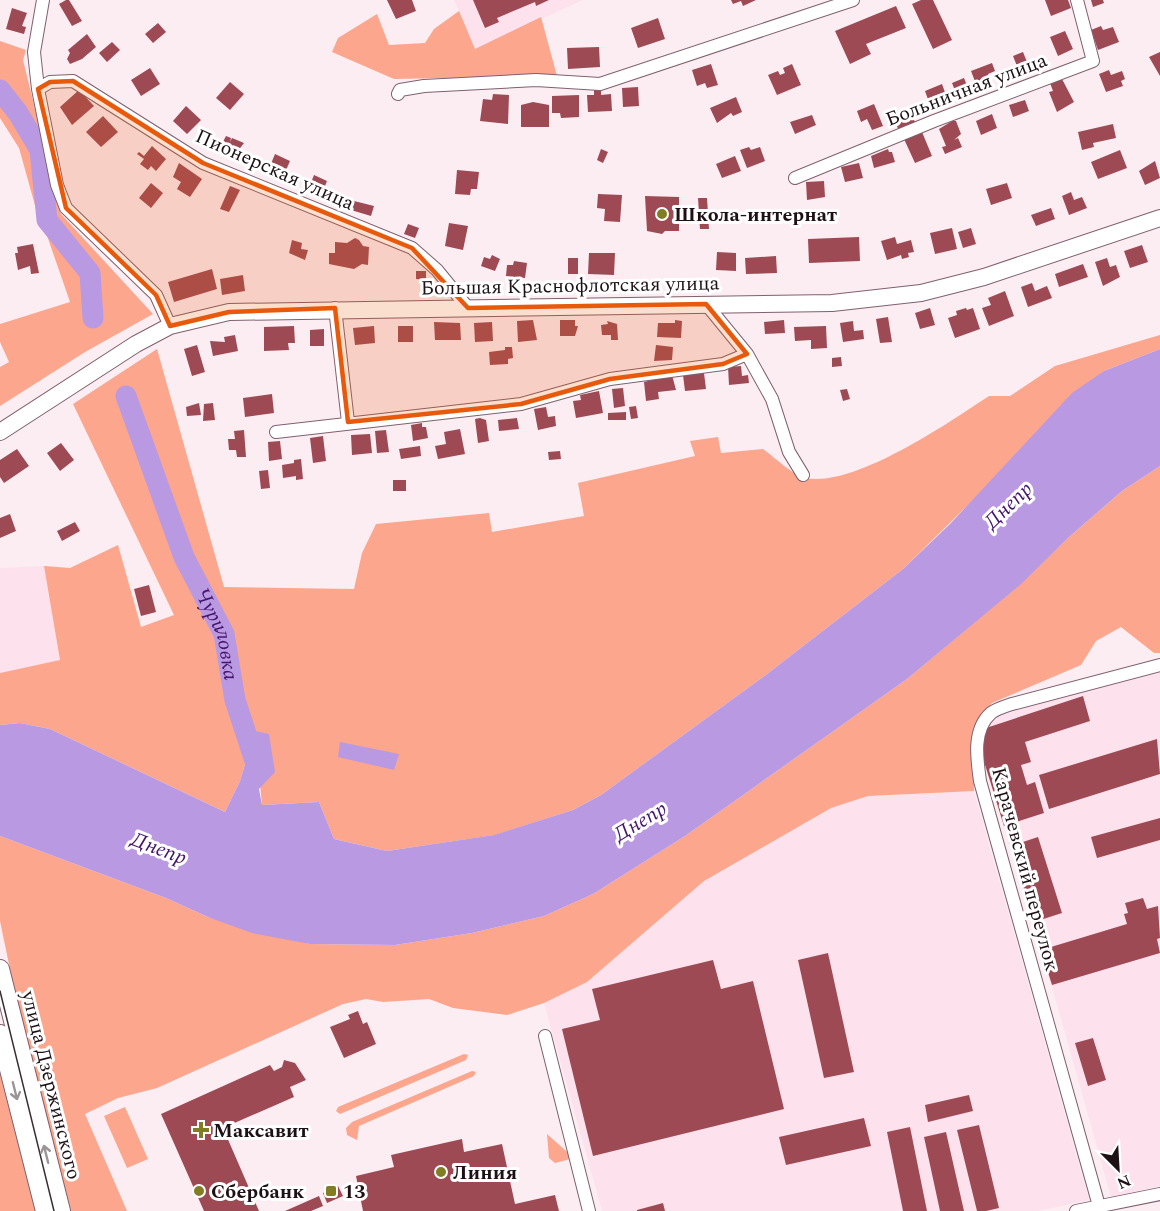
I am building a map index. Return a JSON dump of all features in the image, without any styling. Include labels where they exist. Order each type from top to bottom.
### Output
[{"type":"main road","name":"Большая Краснофлотская улица","points":[[0,432],[136,344],[170,326],[229,312],[335,308],[832,303],[921,293],[984,277],[1113,236],[1160,218]]},
{"type":"main road","name":"улица Дзержинского","points":[[0,969],[61,1211]]},
{"type":"main road","name":"улица Дзержинского","points":[[0,1034],[45,1211]]},
{"type":"street","points":[[43,0],[33,52],[57,185],[66,208],[156,295],[170,326]]},
{"type":"street","points":[[398,94],[400,90],[424,86],[536,80],[600,84],[853,0]]},
{"type":"street","name":"Больничная улица","points":[[795,178],[934,121],[1093,62],[1077,0]]},
{"type":"street","name":"Пионерская улица","points":[[38,89],[50,82],[73,81],[203,163],[412,248],[437,270],[468,308]]},
{"type":"street","points":[[706,304],[747,354],[771,399],[789,452],[803,474]]},
{"type":"street","points":[[335,308],[348,422]]},
{"type":"street","points":[[276,432],[521,404],[610,379],[723,364],[747,354]]},
{"type":"street","name":"Карачевский переулок","points":[[1098,1206],[980,781],[977,756],[978,732],[991,713],[1012,704],[1160,665]]},
{"type":"street","points":[[545,1036],[590,1211]]},
{"type":"street","points":[[1076,1211],[1160,1194]]},
{"type":"highlighted area","points":[[73,81],[203,163],[412,248],[468,308],[706,304],[747,354],[723,364],[610,379],[521,404],[348,422],[335,308],[229,312],[170,326],[156,295],[66,208],[38,89],[50,82]]},
{"type":"shaded area","points":[[454,0],[583,0],[475,49]]},
{"type":"shaded area","points":[[459,11],[475,49],[541,17],[557,76],[394,79],[332,52],[338,38],[377,14],[389,45],[425,43],[434,29]]},
{"type":"shaded area","points":[[0,41],[26,50],[23,60],[61,214],[153,314],[85,352],[0,406],[0,367],[9,362],[0,342],[0,324],[70,302],[38,216],[19,148],[0,118]]},
{"type":"shaded area","points":[[1160,335],[1160,349],[1104,371],[903,569],[767,674],[601,795],[573,810],[495,835],[387,851],[334,839],[319,802],[262,805],[255,731],[240,781],[225,812],[50,729],[20,723],[0,725],[0,673],[60,660],[44,566],[70,568],[118,545],[141,627],[174,615],[73,404],[157,349],[224,587],[354,589],[362,553],[376,524],[489,513],[492,532],[584,516],[578,483],[695,456],[690,441],[718,437],[721,453],[763,449],[790,470],[805,478],[825,478],[849,473],[900,451],[989,396],[1010,396],[1055,366]]},
{"type":"shaded area","points":[[1160,466],[1160,653],[1154,653],[1121,627],[1096,641],[1081,665],[992,703],[980,718],[973,734],[974,791],[868,796],[831,808],[704,881],[587,982],[544,1003],[507,1015],[453,1008],[429,999],[383,1002],[366,999],[343,1004],[157,1088],[118,1098],[85,1114],[127,1211],[71,1211],[17,1003],[0,921],[0,836],[166,898],[208,917],[310,944],[395,945],[472,933],[544,916],[593,894],[685,836],[907,679],[1020,584],[1122,491]]},
{"type":"shaded area","points":[[44,566],[60,660],[0,673],[0,568]]},
{"type":"shaded area","points":[[1160,665],[1160,1186],[1111,1197],[1057,1005],[980,748],[994,718],[1150,666]]},
{"type":"shaded area","points":[[974,791],[1089,1200],[1039,1211],[602,1211],[544,1003],[587,982],[704,881],[831,808],[868,796]]},
{"type":"shaded area","points":[[464,1054],[468,1055],[466,1060],[340,1114],[336,1111],[338,1107]]},
{"type":"shaded area","points":[[472,1071],[476,1072],[474,1076],[359,1126],[357,1140],[347,1135],[346,1128],[352,1122]]},
{"type":"shaded area","points":[[0,1073],[38,1211],[0,1211]]},
{"type":"shaded area","points":[[125,1107],[148,1159],[127,1168],[104,1116]]},
{"type":"shaded area","points":[[547,1134],[574,1158],[555,1163],[549,1158]]},
{"type":"water","name":"Днепр","points":[[1160,349],[1160,466],[1122,491],[1069,537],[1021,584],[907,679],[685,836],[593,894],[544,916],[472,933],[395,945],[310,944],[252,933],[0,836],[0,725],[20,723],[50,729],[225,812],[240,781],[255,731],[269,734],[275,772],[259,789],[262,805],[319,802],[334,839],[387,851],[494,835],[573,810],[601,795],[767,674],[903,569],[950,524],[1072,393],[1104,371]]},
{"type":"water","points":[[340,742],[399,754],[394,770],[338,757]]},
{"type":"building","points":[[69,0],[82,21],[72,26],[59,4]]},
{"type":"building","points":[[387,0],[412,0],[416,11],[396,19]]},
{"type":"building","points":[[473,0],[549,0],[536,6],[535,2],[497,18],[499,22],[485,28]]},
{"type":"building","points":[[731,0],[756,0],[743,6],[741,1],[733,4]]},
{"type":"building","points":[[921,0],[933,0],[952,40],[933,49],[912,4]]},
{"type":"building","points":[[1045,0],[1068,0],[1071,8],[1051,16]]},
{"type":"building","points":[[1091,0],[1103,0],[1104,3],[1093,7]]},
{"type":"building","points":[[896,6],[906,28],[866,44],[871,54],[850,64],[835,31]]},
{"type":"building","points":[[12,8],[27,13],[22,26],[26,27],[24,34],[6,29]]},
{"type":"building","points":[[658,18],[665,39],[638,48],[631,28]]},
{"type":"building","points":[[158,23],[166,32],[153,43],[145,34]]},
{"type":"building","points":[[1101,26],[1103,30],[1113,27],[1119,42],[1098,50],[1091,30]]},
{"type":"building","points":[[1065,31],[1073,49],[1058,56],[1050,37]]},
{"type":"building","points":[[87,34],[96,47],[82,59],[70,64],[67,59],[70,53],[68,50]]},
{"type":"building","points":[[112,42],[120,50],[107,62],[99,53]]},
{"type":"building","points":[[599,47],[600,67],[568,69],[567,48]]},
{"type":"building","points":[[1023,52],[1029,67],[1019,71],[1013,56]]},
{"type":"building","points":[[1160,52],[1160,76],[1149,57]]},
{"type":"building","points":[[992,63],[995,71],[988,74],[990,80],[976,84],[971,71]]},
{"type":"building","points":[[711,64],[718,85],[707,88],[705,83],[697,86],[692,70]]},
{"type":"building","points":[[792,64],[801,85],[777,95],[768,75],[778,71],[780,75],[785,73],[783,68]]},
{"type":"building","points":[[150,68],[160,84],[141,96],[131,80]]},
{"type":"building","points":[[1109,70],[1111,75],[1122,71],[1125,79],[1121,81],[1123,86],[1106,92],[1099,74]]},
{"type":"building","points":[[964,78],[968,88],[956,93],[952,83]]},
{"type":"building","points":[[1062,79],[1074,102],[1057,112],[1049,92],[1053,91],[1050,83]]},
{"type":"building","points":[[230,82],[244,94],[230,110],[216,98]]},
{"type":"building","points":[[942,84],[947,98],[930,105],[925,91]]},
{"type":"building","points":[[638,87],[639,106],[623,107],[622,88]]},
{"type":"building","points":[[594,89],[601,89],[601,95],[611,94],[612,111],[588,112],[587,95],[594,95]]},
{"type":"building","points":[[79,90],[94,106],[72,125],[60,107]]},
{"type":"building","points":[[493,94],[509,95],[508,124],[480,121],[483,99],[492,100]]},
{"type":"building","points":[[579,95],[579,117],[561,118],[560,113],[552,113],[552,96]]},
{"type":"building","points":[[736,97],[742,112],[733,116],[731,113],[717,123],[710,108]]},
{"type":"building","points":[[1025,100],[1029,111],[1013,117],[1009,105]]},
{"type":"building","points":[[533,102],[549,105],[549,127],[521,127],[521,105]]},
{"type":"building","points":[[874,104],[883,126],[872,130],[867,119],[861,122],[857,111]]},
{"type":"building","points":[[186,106],[201,120],[187,134],[173,121]]},
{"type":"building","points":[[911,112],[916,125],[899,131],[894,119]]},
{"type":"building","points":[[992,114],[997,128],[981,135],[976,121]]},
{"type":"building","points":[[812,115],[816,125],[795,134],[790,122]]},
{"type":"building","points":[[103,116],[118,132],[101,147],[86,132]]},
{"type":"building","points":[[956,121],[961,134],[954,140],[958,138],[962,147],[945,154],[942,147],[946,146],[939,129]]},
{"type":"building","points":[[1113,124],[1116,138],[1093,143],[1094,147],[1082,150],[1078,132]]},
{"type":"building","points":[[922,132],[932,156],[915,163],[904,139]]},
{"type":"building","points":[[226,136],[231,138],[230,142],[232,138],[244,143],[234,156],[226,152],[224,156],[217,153]]},
{"type":"building","points":[[152,146],[166,159],[156,171],[151,166],[148,170],[140,164],[144,159],[137,154],[139,152],[144,156]]},
{"type":"building","points":[[749,147],[751,150],[760,147],[765,161],[747,168],[740,150]]},
{"type":"building","points":[[601,149],[608,152],[603,163],[597,160]]},
{"type":"building","points":[[888,149],[892,152],[895,162],[874,168],[871,156]]},
{"type":"building","points":[[1120,150],[1127,168],[1098,179],[1091,162]]},
{"type":"building","points":[[275,154],[290,161],[283,177],[268,171]]},
{"type":"building","points":[[735,156],[741,171],[722,178],[716,164]]},
{"type":"building","points":[[1155,161],[1160,178],[1145,185],[1139,171]]},
{"type":"building","points":[[179,163],[202,179],[190,197],[177,189],[181,182],[173,177]]},
{"type":"building","points":[[859,163],[863,178],[845,182],[841,167]]},
{"type":"building","points":[[457,170],[479,172],[477,189],[471,189],[470,195],[455,194]]},
{"type":"building","points":[[314,175],[327,181],[321,196],[308,190]]},
{"type":"building","points":[[824,181],[825,197],[807,200],[806,182]]},
{"type":"building","points":[[151,183],[163,193],[151,208],[139,198]]},
{"type":"building","points":[[1007,183],[1012,198],[991,205],[986,189]]},
{"type":"building","points":[[230,186],[240,190],[229,212],[220,209]]},
{"type":"building","points":[[1071,192],[1074,200],[1082,197],[1087,208],[1069,215],[1062,196]]},
{"type":"building","points":[[598,194],[622,195],[620,222],[604,221],[605,209],[597,208]]},
{"type":"building","name":"Школа-интернат","points":[[645,196],[679,197],[679,231],[665,231],[662,234],[647,231]]},
{"type":"building","points":[[698,198],[707,198],[709,229],[700,229]]},
{"type":"building","points":[[354,201],[374,206],[371,216],[351,210]]},
{"type":"building","points":[[1051,208],[1055,219],[1036,226],[1031,215]]},
{"type":"building","points":[[449,223],[468,226],[463,250],[445,246]]},
{"type":"building","points":[[408,224],[419,228],[415,238],[404,234]]},
{"type":"building","points":[[952,228],[957,249],[935,254],[930,233]]},
{"type":"building","points":[[971,228],[976,244],[963,248],[958,232]]},
{"type":"building","points":[[859,237],[860,261],[809,263],[808,239]]},
{"type":"building","points":[[895,237],[897,244],[911,240],[914,252],[908,253],[909,257],[902,259],[901,255],[887,260],[881,241]]},
{"type":"building","points":[[355,238],[363,246],[369,247],[368,265],[362,264],[354,269],[329,264],[329,253],[335,253],[335,242],[347,243]]},
{"type":"building","points":[[292,240],[302,243],[301,249],[308,250],[305,260],[289,253]]},
{"type":"building","points":[[33,244],[39,273],[31,274],[30,266],[18,270],[15,253],[18,253],[17,247]]},
{"type":"building","points":[[1142,245],[1148,262],[1130,268],[1124,251]]},
{"type":"building","points":[[717,252],[736,253],[736,271],[716,270]]},
{"type":"building","points":[[589,253],[615,253],[614,275],[588,274]]},
{"type":"building","points":[[492,255],[500,259],[495,271],[481,266],[484,257],[490,259]]},
{"type":"building","points":[[776,256],[777,273],[746,274],[745,258]]},
{"type":"building","points":[[568,258],[578,258],[578,274],[568,274]]},
{"type":"building","points":[[1107,258],[1110,267],[1116,265],[1120,277],[1103,286],[1095,262]]},
{"type":"building","points":[[514,261],[527,263],[525,278],[506,276],[507,265],[513,265]]},
{"type":"building","points":[[1083,264],[1088,277],[1059,287],[1055,274]]},
{"type":"building","points":[[212,269],[217,289],[174,302],[168,282]]},
{"type":"building","points":[[416,271],[426,271],[426,280],[416,279]]},
{"type":"building","points":[[243,275],[245,291],[222,295],[220,279]]},
{"type":"building","points":[[1032,283],[1035,291],[1047,286],[1052,298],[1028,307],[1021,287]]},
{"type":"building","points":[[1005,291],[1014,316],[989,326],[982,308],[991,305],[988,298]]},
{"type":"building","points":[[930,308],[935,325],[920,329],[915,313]]},
{"type":"building","points":[[966,308],[967,310],[973,308],[980,329],[955,338],[948,318],[957,315],[956,311]]},
{"type":"building","points":[[888,317],[892,342],[880,343],[876,319]]},
{"type":"building","points":[[533,320],[537,340],[518,342],[517,321]]},
{"type":"building","points":[[560,320],[575,320],[575,326],[578,326],[575,336],[560,336]]},
{"type":"building","points":[[675,320],[682,321],[681,338],[657,337],[658,323],[675,323]]},
{"type":"building","points":[[784,320],[785,333],[765,334],[764,322]]},
{"type":"building","points":[[607,321],[617,324],[618,340],[611,340],[611,335],[602,335],[601,325],[608,324]]},
{"type":"building","points":[[853,321],[854,331],[863,330],[864,339],[843,342],[840,323]]},
{"type":"building","points":[[434,322],[460,323],[461,340],[435,340]]},
{"type":"building","points":[[492,322],[493,341],[475,342],[474,323]]},
{"type":"building","points":[[294,326],[295,343],[288,343],[289,350],[264,351],[264,327]]},
{"type":"building","points":[[374,326],[375,343],[355,345],[353,328]]},
{"type":"building","points":[[398,326],[413,326],[413,342],[398,342]]},
{"type":"building","points":[[826,326],[827,348],[811,349],[811,340],[795,341],[794,327]]},
{"type":"building","points":[[324,329],[324,346],[310,346],[310,330]]},
{"type":"building","points":[[235,335],[238,351],[213,356],[210,341],[225,342],[224,337]]},
{"type":"building","points":[[197,345],[205,372],[192,376],[184,349]]},
{"type":"building","points":[[656,345],[673,347],[672,360],[654,361]]},
{"type":"building","points":[[505,347],[512,347],[513,358],[508,359],[508,364],[490,365],[489,352],[505,350]]},
{"type":"building","points":[[841,357],[842,366],[832,367],[832,358]]},
{"type":"building","points":[[741,366],[742,376],[748,375],[749,383],[729,385],[728,367]]},
{"type":"building","points":[[704,373],[706,389],[685,391],[683,375]]},
{"type":"building","points":[[672,375],[676,390],[658,392],[659,399],[646,401],[644,382]]},
{"type":"building","points":[[623,388],[625,406],[614,408],[612,389]]},
{"type":"building","points":[[847,389],[850,399],[843,401],[840,390]]},
{"type":"building","points":[[599,391],[603,413],[576,418],[573,401],[581,400],[580,395]]},
{"type":"building","points":[[272,394],[274,413],[245,417],[243,398]]},
{"type":"building","points":[[199,403],[201,415],[187,416],[186,407]]},
{"type":"building","points":[[213,403],[215,420],[203,421],[204,404]]},
{"type":"building","points":[[636,406],[638,418],[631,419],[629,407]]},
{"type":"building","points":[[546,407],[548,417],[555,416],[556,426],[538,430],[534,409]]},
{"type":"building","points":[[626,412],[626,420],[608,420],[608,413]]},
{"type":"building","points":[[517,418],[519,429],[499,431],[498,420]]},
{"type":"building","points":[[475,419],[486,420],[489,441],[478,443]]},
{"type":"building","points":[[422,423],[422,427],[426,427],[428,438],[413,441],[411,425]]},
{"type":"building","points":[[460,429],[465,454],[438,459],[435,446],[446,444],[444,432]]},
{"type":"building","points":[[244,430],[246,457],[237,457],[236,450],[229,450],[228,439],[235,439],[234,431]]},
{"type":"building","points":[[386,430],[389,452],[377,453],[375,431]]},
{"type":"building","points":[[370,434],[372,453],[352,455],[351,435]]},
{"type":"building","points":[[323,436],[326,461],[313,463],[310,438]]},
{"type":"building","points":[[280,441],[282,459],[269,461],[268,442]]},
{"type":"building","points":[[61,443],[74,460],[60,471],[47,453]]},
{"type":"building","points":[[420,446],[421,456],[401,459],[399,449]]},
{"type":"building","points":[[17,449],[29,466],[4,483],[0,477],[0,460]]},
{"type":"building","points":[[560,451],[561,459],[549,460],[548,452]]},
{"type":"building","points":[[301,459],[303,479],[296,480],[296,476],[283,478],[282,465]]},
{"type":"building","points":[[268,470],[270,488],[261,489],[259,471]]},
{"type":"building","points":[[393,480],[406,480],[406,491],[393,491]]},
{"type":"building","points":[[10,514],[16,531],[0,538],[0,518]]},
{"type":"building","points":[[75,522],[80,531],[62,541],[57,531]]},
{"type":"building","points":[[149,585],[156,612],[141,616],[134,589]]},
{"type":"building","points":[[1083,696],[1090,721],[1025,742],[1031,762],[1021,765],[1027,785],[1035,782],[1044,813],[1004,826],[982,755],[986,728]]},
{"type":"building","points":[[1157,739],[1160,774],[1049,809],[1039,775]]},
{"type":"building","points":[[1160,818],[1160,840],[1097,858],[1091,837]]},
{"type":"building","points":[[1038,837],[1062,913],[1034,922],[1011,846]]},
{"type":"building","points":[[1143,898],[1147,909],[1158,906],[1160,938],[1157,939],[1160,953],[1052,985],[1041,950],[1127,924],[1124,914],[1128,913],[1125,903]]},
{"type":"building","points":[[828,953],[854,1072],[824,1078],[798,960]]},
{"type":"building","points":[[713,960],[721,989],[753,981],[784,1109],[593,1156],[562,1029],[600,1020],[592,989]]},
{"type":"building","points":[[358,1011],[363,1024],[367,1022],[376,1044],[344,1058],[330,1027],[350,1019],[348,1015]]},
{"type":"building","points":[[1093,1038],[1106,1080],[1088,1086],[1075,1043]]},
{"type":"building","points":[[284,1060],[295,1063],[306,1080],[290,1087],[294,1097],[223,1128],[259,1211],[204,1211],[161,1114],[270,1065],[274,1071],[282,1067]]},
{"type":"building","points":[[969,1095],[973,1111],[928,1122],[925,1105]]},
{"type":"building","points":[[864,1118],[871,1146],[786,1165],[779,1137]]},
{"type":"building","points":[[979,1125],[999,1208],[986,1211],[977,1211],[957,1130]]},
{"type":"building","points":[[910,1127],[927,1211],[903,1211],[887,1132]]},
{"type":"building","points":[[946,1132],[964,1211],[940,1211],[924,1137]]},
{"type":"building","name":"Линия","points":[[462,1139],[464,1152],[502,1144],[515,1204],[555,1195],[559,1211],[363,1211],[356,1176],[394,1167],[391,1155]]},
{"type":"building","points":[[338,1186],[343,1196],[327,1203],[323,1193]]},
{"type":"building","points":[[319,1196],[323,1206],[311,1211],[285,1211]]},
{"type":"building","points":[[663,1203],[665,1211],[637,1211],[637,1210]]},
{"type":"waterway","name":"Чуриловка","points":[[0,90],[18,113],[40,150],[47,220],[90,273],[93,318]]},
{"type":"waterway","name":"Чуриловка","points":[[126,396],[184,557],[224,634],[235,700],[258,770]]},
{"type":"tram line","points":[[0,991],[54,1211]]},
{"type":"place","name":"Школа-интернат","points":[[662,214]]},
{"type":"place","name":"Максавит","points":[[201,1130]]},
{"type":"place","name":"Линия","points":[[441,1172]]},
{"type":"place","name":"Сбербанк","points":[[199,1191]]},
{"type":"place","name":"13","points":[[331,1191]]}]
